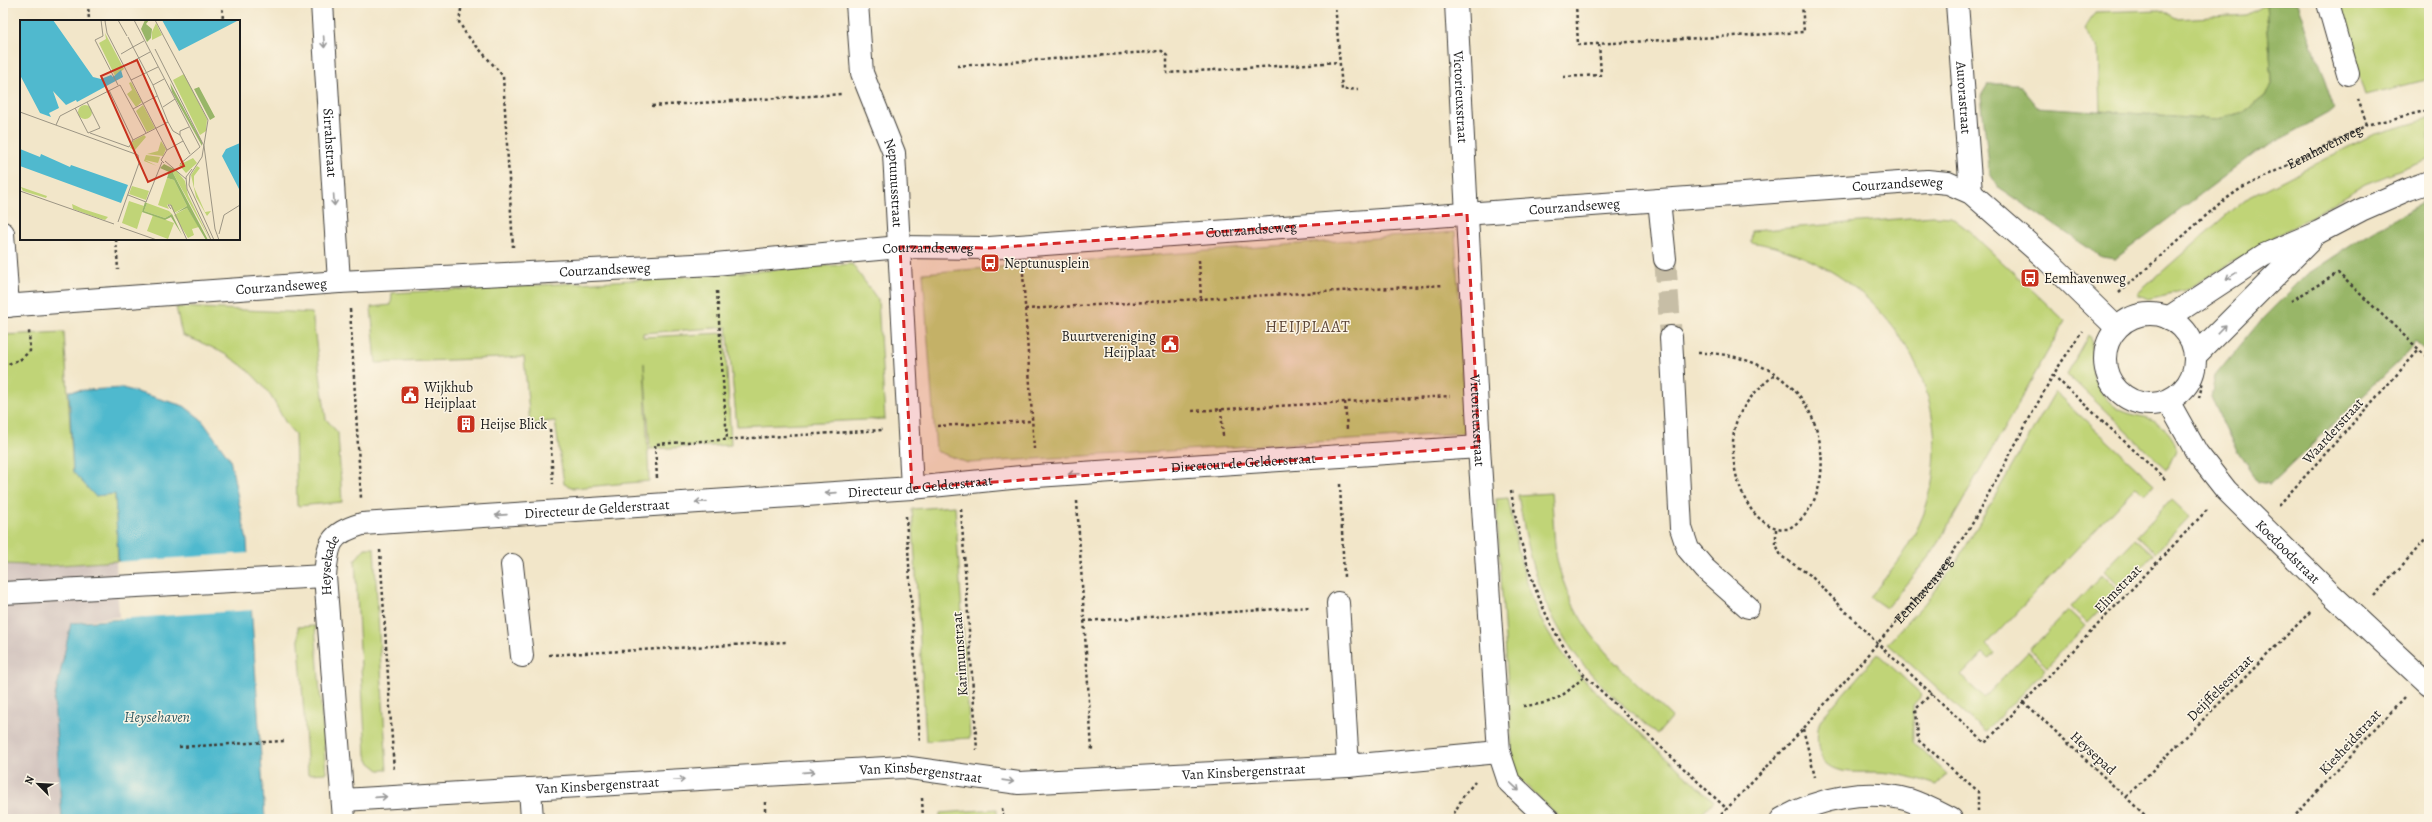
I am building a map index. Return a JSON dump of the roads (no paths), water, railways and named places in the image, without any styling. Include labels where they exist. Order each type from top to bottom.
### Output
[{"type":"street","name":"Sirrahstraat","points":[[322,3],[344,282]]},
{"type":"street","name":"Neptunusstraat","points":[[857,3],[862,73],[894,153],[912,488]]},
{"type":"street","name":"Victorieuxstraat","points":[[1456,3],[1479,447],[1499,752],[1509,782],[1548,819]]},
{"type":"street","name":"Aurorastraat","points":[[1957,3],[1971,193]]},
{"type":"street","points":[[2328,3],[2348,74]]},
{"type":"street","name":"Courzandseweg","points":[[13,305],[344,282],[715,264],[900,248],[988,248],[1021,246],[1927,181],[1948,183],[1971,193]]},
{"type":"street","points":[[2168,318],[2264,255],[2319,232],[2361,210],[2429,182]]},
{"type":"street","points":[[1971,193],[2045,258],[2117,328]]},
{"type":"street","points":[[1659,200],[1665,259]]},
{"type":"street","points":[[2200,365],[2187,333],[2168,318],[2158,315],[2136,316],[2117,328],[2110,337],[2104,359],[2105,370],[2113,385],[2124,398],[2145,405],[2168,401],[2177,395],[2200,365],[2319,232]]},
{"type":"street","points":[[3,233],[13,305]]},
{"type":"street","points":[[1671,346],[1681,528],[1688,549],[1706,569],[1748,607]]},
{"type":"street","name":"Koedoodstraat","points":[[2168,401],[2196,453],[2226,490],[2329,592],[2426,682]]},
{"type":"street","name":"Directeur de Gelderstraat","points":[[370,524],[912,488],[1035,476],[1479,447]]},
{"type":"street","name":"Heysekade","points":[[343,809],[325,576],[326,558],[332,542],[342,530],[370,524]]},
{"type":"street","points":[[512,565],[522,656]]},
{"type":"street","points":[[3,593],[267,581],[325,576]]},
{"type":"street","points":[[1338,604],[1348,766]]},
{"type":"street","name":"Van Kinsbergenstraat","points":[[343,809],[396,796],[903,766],[1019,783],[1348,766],[1499,752]]},
{"type":"street","points":[[530,789],[532,819]]},
{"type":"street","points":[[1782,819],[1821,801],[1866,796],[1891,797],[1909,800],[1951,819]]},
{"type":"water","name":"Heysehaven","points":[[123,388],[184,406],[201,419],[230,459],[247,541],[265,819],[62,819],[54,701],[71,623],[121,619],[115,494],[95,496],[73,472],[69,391]]},
{"type":"tunnel","points":[[1665,259],[1671,337]]},
{"type":"place","name":"Neptunusplein","points":[[990,263]]},
{"type":"place","name":"Eemhavenweg","points":[[2030,278]]},
{"type":"place","name":"Buurtvereniging Heijplaat","points":[[1170,344]]},
{"type":"place","name":"Wijkhub Heijplaat","points":[[410,395]]},
{"type":"place","name":"Heijse Blick","points":[[466,424]]},
{"type":"district","name":"HEIJPLAAT","points":[[1308,327]]}]
